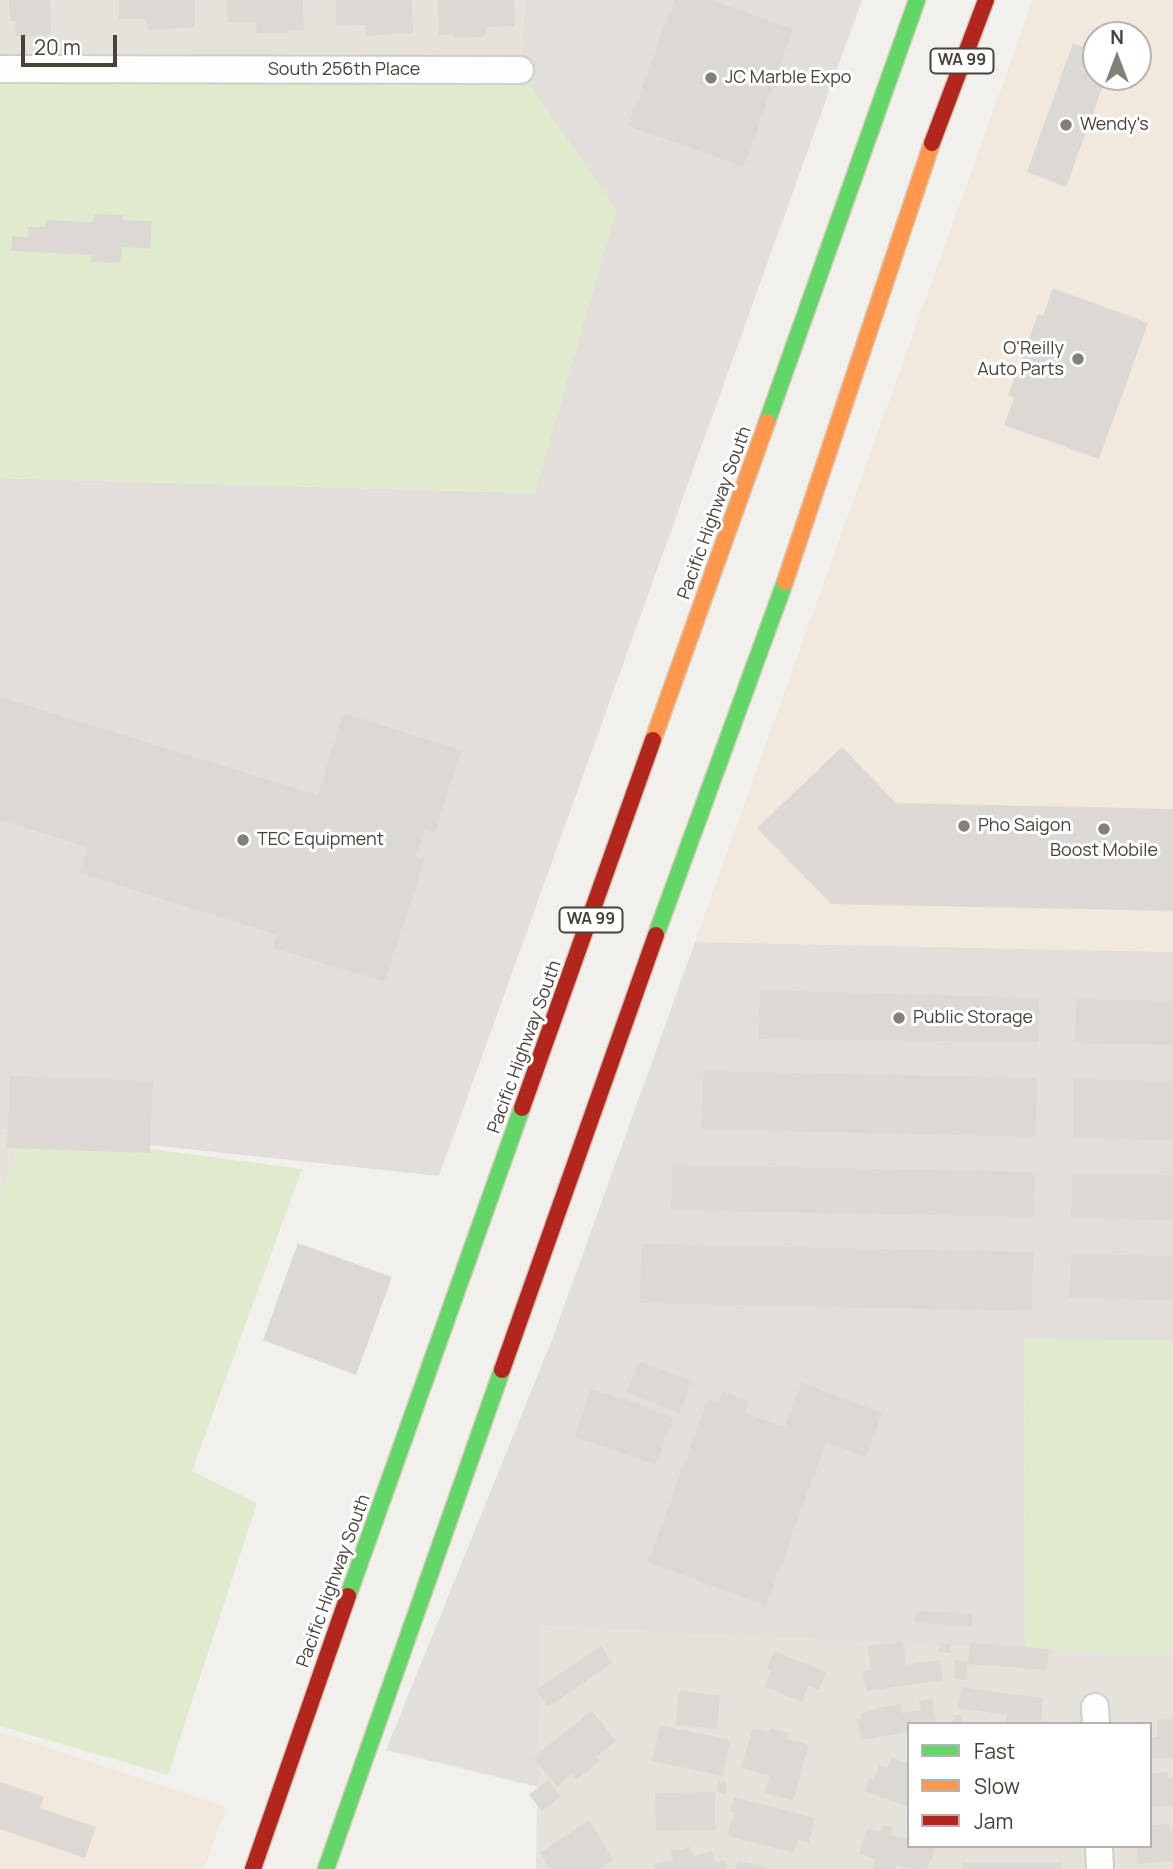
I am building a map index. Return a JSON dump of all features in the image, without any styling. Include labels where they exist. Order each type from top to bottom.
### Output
[{"type":"main road","name":"Pacific Highway South","points":[[253,1869],[918,0]]},
{"type":"main road","name":"WA 99","points":[[326,1869],[667,904],[802,534],[939,122],[986,0]]},
{"type":"street","name":"South 256th Place","points":[[0,69],[520,70]]},
{"type":"street","points":[[1099,1848],[1100,1869]]},
{"type":"shaded area","points":[[0,0],[525,0],[520,70],[0,69]]},
{"type":"shaded area","points":[[525,0],[862,0],[439,1176],[0,1129],[0,478],[535,493],[520,70]]},
{"type":"shaded area","points":[[1033,0],[1173,0],[1173,952],[695,942]]},
{"type":"shaded area","points":[[695,942],[1173,952],[1173,1340],[1024,1340],[1025,1649],[541,1626],[538,1787],[386,1750],[553,1337]]},
{"type":"shaded area","points":[[0,1129],[24,1132],[0,1199]]},
{"type":"shaded area","points":[[540,1626],[1173,1653],[1173,1869],[536,1869]]},
{"type":"shaded area","points":[[0,1732],[226,1807],[204,1869],[0,1869]]},
{"type":"green space","points":[[0,69],[520,70],[616,210],[535,493],[0,478]]},
{"type":"green space","points":[[24,1132],[302,1169],[192,1471],[257,1503],[168,1775],[0,1726],[0,1199]]},
{"type":"green space","points":[[1024,1339],[1173,1340],[1173,1654],[1025,1649]]},
{"type":"building","points":[[9,0],[50,0],[51,35],[16,36],[15,21],[10,21]]},
{"type":"building","points":[[119,0],[195,0],[195,27],[148,30],[146,19],[119,19]]},
{"type":"building","points":[[227,0],[303,0],[304,30],[257,33],[255,22],[227,22]]},
{"type":"building","points":[[336,0],[412,0],[413,33],[366,36],[366,25],[336,26]]},
{"type":"building","points":[[438,0],[514,0],[515,26],[486,27],[483,37],[453,38],[453,35],[439,35]]},
{"type":"building","name":"JC Marble Expo","points":[[674,0],[711,0],[793,29],[744,167],[628,126]]},
{"type":"building","name":"Wendy's","points":[[1073,43],[1082,47],[1082,91],[1101,91],[1066,187],[1027,172]]},
{"type":"building","points":[[94,214],[123,215],[123,220],[152,221],[150,249],[122,247],[121,263],[91,262],[92,255],[11,251],[12,236],[28,237],[28,227],[45,227],[46,220],[93,222]]},
{"type":"building","name":"O'Reilly Auto Parts","points":[[1053,288],[1148,323],[1099,459],[1004,425],[1014,398],[1008,395],[1038,314],[1043,316]]},
{"type":"building","name":"TEC Equipment","points":[[0,697],[318,795],[343,713],[461,750],[435,833],[425,829],[416,858],[424,860],[385,982],[273,948],[277,935],[79,873],[87,847],[0,820]]},
{"type":"building","points":[[842,747],[896,803],[1173,809],[1173,911],[831,904],[757,828]]},
{"type":"building","name":"Public Storage","points":[[760,990],[1039,998],[1038,1042],[758,1039]]},
{"type":"building","points":[[1076,999],[1173,1001],[1173,1045],[1075,1043]]},
{"type":"building","points":[[703,1071],[1037,1078],[1036,1137],[701,1129]]},
{"type":"building","points":[[10,1076],[153,1081],[150,1153],[7,1148]]},
{"type":"building","points":[[1074,1079],[1173,1081],[1173,1140],[1073,1138]]},
{"type":"building","points":[[672,1165],[1035,1172],[1034,1217],[671,1210]]},
{"type":"building","points":[[1072,1174],[1173,1175],[1173,1220],[1071,1218]]},
{"type":"building","points":[[298,1243],[392,1277],[356,1375],[263,1340]]},
{"type":"building","points":[[641,1244],[1033,1252],[1032,1311],[640,1303]]},
{"type":"building","points":[[1071,1254],[1173,1256],[1173,1300],[1069,1298]]},
{"type":"building","points":[[639,1361],[692,1381],[679,1413],[627,1392]]},
{"type":"building","points":[[801,1382],[882,1413],[866,1457],[826,1442],[766,1606],[648,1562],[708,1399],[718,1402],[722,1391],[749,1401],[745,1413],[785,1427]]},
{"type":"building","points":[[591,1389],[649,1407],[648,1409],[673,1418],[656,1465],[575,1437]]},
{"type":"building","points":[[916,1611],[973,1614],[972,1626],[915,1623]]},
{"type":"building","points":[[903,1642],[906,1665],[940,1660],[943,1680],[866,1691],[863,1671],[871,1669],[868,1646]]},
{"type":"building","points":[[940,1643],[951,1644],[951,1653],[939,1652]]},
{"type":"building","points":[[970,1643],[1049,1649],[1047,1670],[968,1664],[966,1680],[954,1679],[955,1660],[968,1662]]},
{"type":"building","points":[[601,1646],[612,1663],[548,1707],[536,1690]]},
{"type":"building","points":[[774,1651],[826,1672],[819,1690],[808,1686],[802,1702],[765,1687],[771,1671],[767,1669]]},
{"type":"building","points":[[961,1687],[1043,1698],[1041,1722],[1006,1722],[1007,1715],[958,1708]]},
{"type":"building","points":[[679,1691],[720,1695],[717,1729],[676,1725]]},
{"type":"building","points":[[932,1699],[936,1722],[907,1722],[907,1732],[861,1740],[857,1719],[862,1719],[861,1713],[901,1704],[902,1713],[921,1710],[919,1701]]},
{"type":"building","points":[[592,1711],[616,1741],[596,1757],[600,1761],[576,1780],[572,1774],[557,1787],[533,1757]]},
{"type":"building","points":[[953,1715],[962,1715],[962,1722],[953,1722]]},
{"type":"building","points":[[1173,1719],[1173,1758],[1152,1758],[1152,1737],[1157,1737],[1157,1720]]},
{"type":"building","points":[[660,1725],[730,1740],[723,1776],[652,1761]]},
{"type":"building","points":[[753,1728],[769,1732],[770,1728],[789,1733],[787,1739],[809,1745],[793,1801],[765,1793],[770,1776],[741,1768]]},
{"type":"building","points":[[892,1757],[907,1763],[907,1806],[865,1791],[870,1778],[874,1780],[879,1765],[887,1768]]},
{"type":"building","points":[[1168,1772],[1169,1779],[1173,1778],[1173,1806],[1152,1807],[1152,1773]]},
{"type":"building","points":[[548,1780],[561,1796],[542,1811],[529,1795]]},
{"type":"building","points":[[719,1781],[727,1782],[725,1794],[717,1792]]},
{"type":"building","points":[[0,1782],[44,1797],[40,1808],[96,1827],[85,1858],[0,1829]]},
{"type":"building","points":[[715,1792],[715,1830],[656,1831],[655,1793]]},
{"type":"building","points":[[734,1797],[815,1818],[809,1842],[798,1840],[794,1853],[727,1836],[734,1813],[730,1811]]},
{"type":"building","points":[[589,1820],[613,1859],[600,1869],[550,1869],[540,1853]]},
{"type":"building","points":[[1169,1824],[1170,1831],[1173,1831],[1173,1861],[1138,1864],[1136,1848],[1152,1848],[1152,1825]]},
{"type":"building","points":[[883,1825],[893,1827],[891,1835],[907,1839],[907,1848],[936,1848],[927,1869],[909,1869],[896,1865],[895,1869],[872,1869],[875,1859],[859,1854],[867,1828],[880,1832]]},
{"type":"building","points":[[691,1847],[693,1856],[713,1851],[715,1862],[725,1860],[727,1869],[655,1869],[653,1864],[673,1860],[671,1851]]},
{"type":"building","points":[[737,1861],[767,1866],[766,1869],[736,1869]]},
{"type":"building","points":[[963,1862],[1061,1862],[1061,1869],[963,1869]]},
{"type":"traffic: fast","points":[[767,422],[917,0]]},
{"type":"traffic: fast","points":[[656,935],[785,582]]},
{"type":"traffic: fast","points":[[348,1596],[522,1108]]},
{"type":"traffic: fast","points":[[326,1869],[502,1370]]},
{"type":"traffic: slow","points":[[785,582],[932,143]]},
{"type":"traffic: slow","points":[[653,740],[767,422]]},
{"type":"traffic: jam","points":[[932,143],[986,0]]},
{"type":"traffic: jam","points":[[522,1108],[653,740]]},
{"type":"traffic: jam","points":[[502,1370],[656,935]]},
{"type":"traffic: jam","points":[[253,1869],[348,1596]]},
{"type":"place","name":"JC Marble Expo","points":[[711,78]]},
{"type":"place","name":"Wendy's","points":[[1066,125]]},
{"type":"place","name":"O'Reilly Auto Parts","points":[[1078,359]]},
{"type":"place","name":"Pho Saigon","points":[[964,826]]},
{"type":"place","name":"Boost Mobile","points":[[1104,829]]},
{"type":"place","name":"TEC Equipment","points":[[243,840]]},
{"type":"place","name":"Public Storage","points":[[899,1018]]}]
